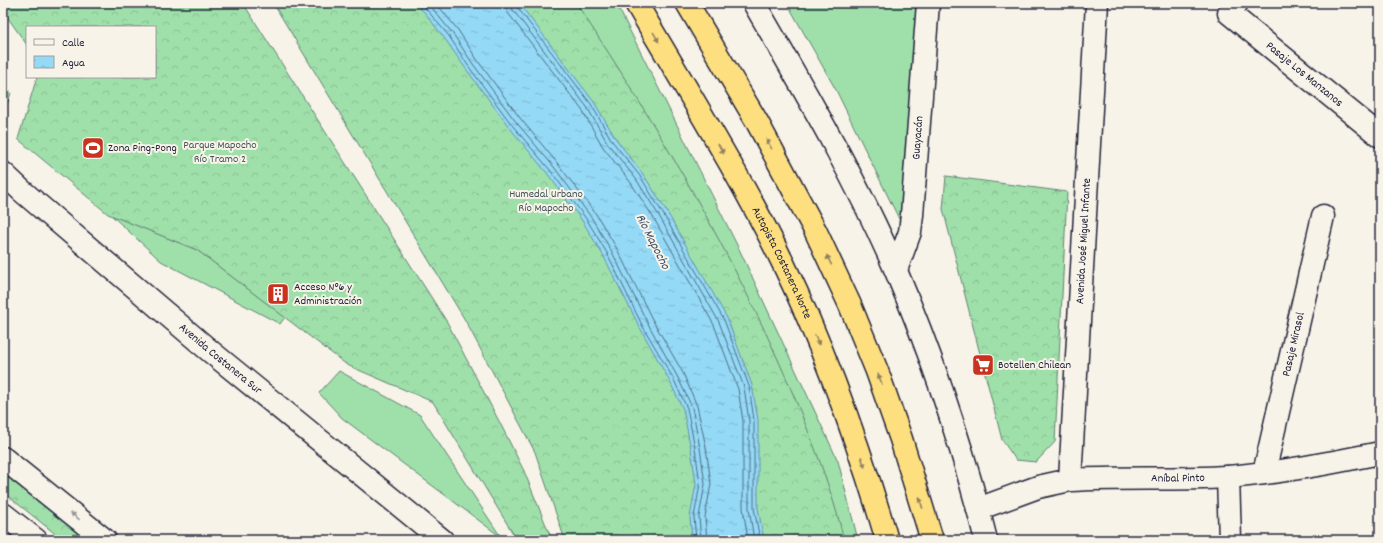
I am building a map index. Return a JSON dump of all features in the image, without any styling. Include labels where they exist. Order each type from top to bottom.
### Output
[{"type":"highway","name":"Autopista Costanera Norte","points":[[636,3],[745,192],[767,232],[794,288],[829,368],[873,491],[887,540]]},
{"type":"highway","points":[[687,3],[782,167],[816,232],[850,305],[877,371],[901,439],[932,540]]},
{"type":"street","points":[[754,3],[827,132],[896,270],[925,344],[949,412],[986,540]]},
{"type":"street","name":"Guayacán","points":[[896,270],[910,232],[928,3]]},
{"type":"street","name":"Avenida José Miguel Infante","points":[[1070,480],[1098,3]]},
{"type":"street","name":"Pasaje Los Manzanos","points":[[1233,8],[1380,136]]},
{"type":"street","name":"Avenida Costanera Sur","points":[[3,173],[22,191],[204,346],[442,540]]},
{"type":"street","name":"Pasaje Mirasol","points":[[1264,473],[1323,216]]},
{"type":"street","name":"Aníbal Pinto","points":[[978,509],[1038,487],[1070,480],[1228,477],[1333,463],[1380,453]]},
{"type":"street","points":[[3,458],[105,540]]},
{"type":"street","points":[[1228,477],[1230,540]]},
{"type":"street","points":[[3,514],[36,540]]},
{"type":"green space","name":"Parque Mapocho Río Tramo 2","points":[[3,3],[243,3],[447,322],[524,471],[552,540],[517,540],[433,402],[347,365],[197,250],[108,214],[18,139],[37,78],[156,78],[156,26],[26,26],[26,44],[3,11]]},
{"type":"green space","name":"Humedal Urbano Río Mapocho","points":[[273,3],[576,3],[636,96],[664,143],[719,240],[744,289],[791,389],[806,426],[827,482],[844,540],[565,540],[535,452],[465,320]]},
{"type":"green space","points":[[560,3],[616,3],[740,251],[838,461],[858,540],[811,540]]},
{"type":"green space","points":[[787,3],[918,3],[905,202],[899,219],[836,90]]},
{"type":"green space","points":[[3,83],[11,93],[3,116]]},
{"type":"green space","points":[[946,176],[1067,192],[1055,442],[1036,462],[1016,460],[1002,440],[943,209]]},
{"type":"green space","points":[[111,215],[197,250],[285,317],[280,324],[161,261]]},
{"type":"green space","points":[[339,371],[420,415],[501,537],[342,418],[319,393]]},
{"type":"green space","points":[[3,466],[96,540],[63,540],[3,492]]},
{"type":"water","name":"Río Mapocho","points":[[415,3],[519,3],[594,102],[616,139],[643,174],[666,210],[727,318],[752,385],[758,420],[758,508],[764,540],[692,540],[690,517],[696,484],[691,449],[683,409],[669,380],[639,326],[603,255],[583,222],[547,173],[509,127],[445,39],[425,13]]},
{"type":"place","name":"Zona Ping-Pong","points":[[93,148]]},
{"type":"place","name":"Acceso N°6 y Administración","points":[[278,294]]},
{"type":"place","name":"Botellen Chilean","points":[[983,365]]}]
